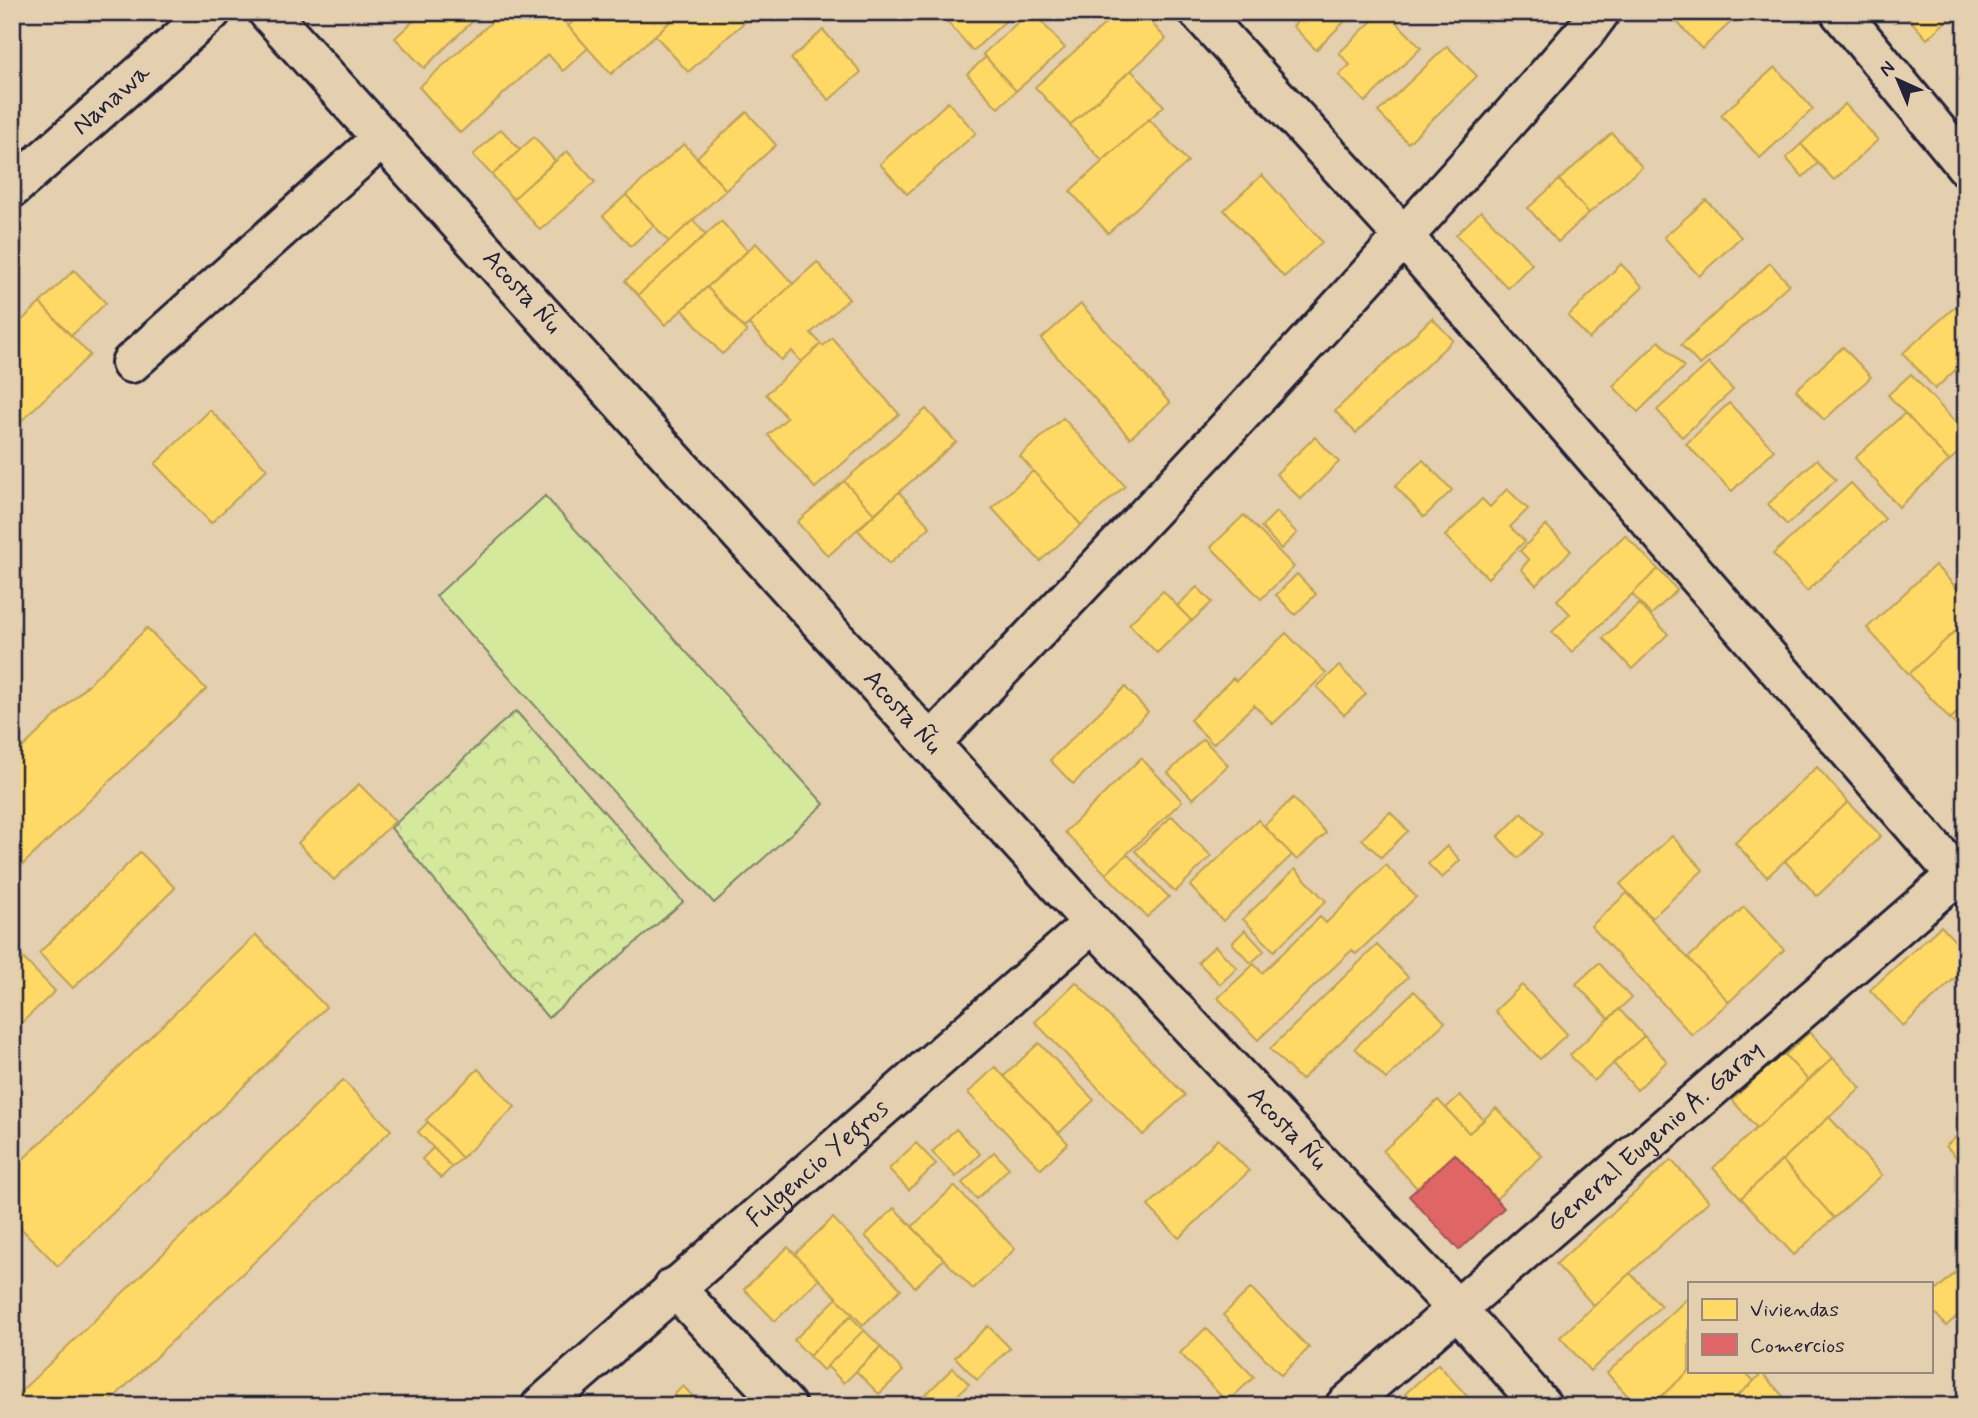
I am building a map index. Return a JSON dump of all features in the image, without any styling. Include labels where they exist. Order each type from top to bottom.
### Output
[{"type":"street","name":"Nanawa","points":[[12,188],[211,12]]},
{"type":"street","name":"Acosta Ñu","points":[[268,12],[1093,923],[1457,1309],[1542,1406]]},
{"type":"street","points":[[1199,12],[1404,237],[1963,876]]},
{"type":"street","points":[[931,743],[1179,483],[1484,149],[1600,12]]},
{"type":"street","points":[[1839,12],[1966,166]]},
{"type":"street","points":[[131,363],[382,138]]},
{"type":"street","name":"General Eugenio A. Garay","points":[[1345,1406],[1963,876]]},
{"type":"street","name":"Fulgencio Yegros","points":[[541,1406],[1093,923]]},
{"type":"street","points":[[674,1287],[786,1406]]},
{"type":"green space","points":[[545,496],[824,804],[714,903],[436,596]]},
{"type":"green space","points":[[516,711],[683,902],[548,1018],[391,828]]},
{"type":"building: Viviendas","points":[[423,12],[482,12],[424,68],[395,38]]},
{"type":"building: Viviendas","points":[[503,12],[556,12],[588,48],[563,71],[548,54],[460,133],[419,87]]},
{"type":"building: Viviendas","points":[[583,12],[664,12],[671,21],[611,74],[568,26]]},
{"type":"building: Viviendas","points":[[681,12],[740,12],[747,20],[688,72],[655,35]]},
{"type":"building: Viviendas","points":[[939,12],[1015,12],[973,51]]},
{"type":"building: Viviendas","points":[[1029,12],[1033,12],[1065,48],[1016,91],[983,54]]},
{"type":"building: Viviendas","points":[[1118,12],[1142,12],[1166,39],[1070,125],[1035,87]]},
{"type":"building: Viviendas","points":[[1307,12],[1354,12],[1316,50],[1293,26]]},
{"type":"building: Viviendas","points":[[1381,12],[1387,12],[1421,48],[1365,102],[1339,75],[1350,65],[1339,53]]},
{"type":"building: Viviendas","points":[[1668,12],[1726,12],[1733,20],[1702,49]]},
{"type":"building: Viviendas","points":[[1903,12],[1956,12],[1927,39]]},
{"type":"building: Viviendas","points":[[823,30],[861,72],[829,100],[791,59]]},
{"type":"building: Viviendas","points":[[1447,46],[1477,76],[1408,143],[1378,112]]},
{"type":"building: Viviendas","points":[[986,57],[1016,91],[998,108],[967,74]]},
{"type":"building: Viviendas","points":[[1775,67],[1813,109],[1760,158],[1721,115]]},
{"type":"building: Viviendas","points":[[1131,70],[1164,106],[1102,161],[1070,125]]},
{"type":"building: Viviendas","points":[[948,102],[976,133],[907,194],[880,164]]},
{"type":"building: Viviendas","points":[[1845,104],[1878,140],[1834,180],[1801,144]]},
{"type":"building: Viviendas","points":[[747,112],[776,145],[726,190],[697,157]]},
{"type":"building: Viviendas","points":[[1149,119],[1188,162],[1108,233],[1070,191]]},
{"type":"building: Viviendas","points":[[501,129],[520,150],[492,175],[473,155]]},
{"type":"building: Viviendas","points":[[1612,133],[1642,167],[1589,213],[1559,180]]},
{"type":"building: Viviendas","points":[[534,137],[555,161],[513,199],[492,175]]},
{"type":"building: Viviendas","points":[[684,144],[726,190],[669,242],[626,195]]},
{"type":"building: Viviendas","points":[[1801,144],[1818,163],[1803,177],[1786,158]]},
{"type":"building: Viviendas","points":[[567,151],[595,182],[540,230],[513,199]]},
{"type":"building: Viviendas","points":[[1262,175],[1322,242],[1284,277],[1224,210]]},
{"type":"building: Viviendas","points":[[1559,180],[1589,213],[1558,242],[1528,208]]},
{"type":"building: Viviendas","points":[[626,195],[654,225],[631,246],[603,216]]},
{"type":"building: Viviendas","points":[[1706,200],[1741,237],[1699,276],[1664,237]]},
{"type":"building: Viviendas","points":[[1481,211],[1532,264],[1508,288],[1456,235]]},
{"type":"building: Viviendas","points":[[693,220],[706,235],[638,295],[625,281]]},
{"type":"building: Viviendas","points":[[721,221],[748,251],[665,325],[638,295]]},
{"type":"building: Viviendas","points":[[756,243],[793,284],[744,328],[707,287]]},
{"type":"building: Viviendas","points":[[817,262],[849,299],[811,333],[821,344],[801,362],[792,351],[781,360],[749,324]]},
{"type":"building: Viviendas","points":[[1770,263],[1789,284],[1700,365],[1681,345]]},
{"type":"building: Viviendas","points":[[1621,264],[1643,287],[1589,339],[1568,316]]},
{"type":"building: Viviendas","points":[[74,270],[106,303],[71,336],[40,303]]},
{"type":"building: Viviendas","points":[[707,287],[747,332],[722,354],[682,309]]},
{"type":"building: Viviendas","points":[[40,303],[90,355],[12,430],[12,330]]},
{"type":"building: Viviendas","points":[[1081,304],[1170,403],[1130,438],[1041,339]]},
{"type":"building: Viviendas","points":[[1956,306],[1966,316],[1966,360],[1935,389],[1903,353]]},
{"type":"building: Viviendas","points":[[1432,318],[1453,340],[1356,433],[1335,411]]},
{"type":"building: Viviendas","points":[[832,338],[899,414],[815,488],[768,435],[787,418],[766,394],[821,344],[823,346]]},
{"type":"building: Viviendas","points":[[1659,341],[1684,367],[1638,412],[1613,386]]},
{"type":"building: Viviendas","points":[[1843,347],[1871,377],[1824,420],[1796,390]]},
{"type":"building: Viviendas","points":[[1709,363],[1733,390],[1682,437],[1657,410]]},
{"type":"building: Viviendas","points":[[1911,374],[1966,434],[1966,446],[1949,461],[1888,395]]},
{"type":"building: Viviendas","points":[[1729,403],[1774,450],[1732,491],[1686,444]]},
{"type":"building: Viviendas","points":[[926,409],[956,442],[874,514],[844,481]]},
{"type":"building: Viviendas","points":[[210,410],[267,469],[211,523],[155,464]]},
{"type":"building: Viviendas","points":[[1905,413],[1949,461],[1899,507],[1855,458]]},
{"type":"building: Viviendas","points":[[1063,418],[1125,486],[1081,525],[1020,456]]},
{"type":"building: Viviendas","points":[[1315,437],[1339,462],[1301,499],[1276,474]]},
{"type":"building: Viviendas","points":[[1817,459],[1836,480],[1787,525],[1768,504]]},
{"type":"building: Viviendas","points":[[1423,460],[1452,490],[1424,517],[1395,486]]},
{"type":"building: Viviendas","points":[[1033,471],[1081,525],[1040,561],[992,508]]},
{"type":"building: Viviendas","points":[[844,481],[874,514],[828,556],[797,522]]},
{"type":"building: Viviendas","points":[[1851,483],[1885,519],[1807,591],[1773,554]]},
{"type":"building: Viviendas","points":[[1507,489],[1528,509],[1510,527],[1525,541],[1488,578],[1445,536],[1482,499],[1490,507]]},
{"type":"building: Viviendas","points":[[899,492],[930,527],[889,564],[858,530]]},
{"type":"building: Viviendas","points":[[1276,512],[1297,533],[1281,549],[1261,527]]},
{"type":"building: Viviendas","points":[[1244,515],[1294,567],[1261,599],[1211,547]]},
{"type":"building: Viviendas","points":[[1546,525],[1571,551],[1536,585],[1521,569],[1529,560],[1520,551]]},
{"type":"building: Viviendas","points":[[1625,535],[1658,569],[1572,652],[1552,632],[1570,614],[1557,600]]},
{"type":"building: Viviendas","points":[[1935,565],[1966,598],[1966,621],[1909,674],[1867,628]]},
{"type":"building: Viviendas","points":[[1658,569],[1677,590],[1651,615],[1632,594]]},
{"type":"building: Viviendas","points":[[1297,574],[1316,594],[1295,615],[1276,595]]},
{"type":"building: Viviendas","points":[[1197,587],[1212,602],[1192,621],[1177,606]]},
{"type":"building: Viviendas","points":[[1163,591],[1191,620],[1157,653],[1129,624]]},
{"type":"building: Viviendas","points":[[1639,604],[1668,634],[1632,669],[1603,638]]},
{"type":"building: Viviendas","points":[[1966,621],[1966,705],[1950,719],[1909,674]]},
{"type":"building: Viviendas","points":[[147,628],[206,689],[12,875],[12,758]]},
{"type":"building: Viviendas","points":[[1286,633],[1326,673],[1273,724],[1254,705],[1213,744],[1190,720],[1233,678],[1236,681]]},
{"type":"building: Viviendas","points":[[1339,666],[1366,694],[1344,715],[1317,687]]},
{"type":"building: Viviendas","points":[[1125,687],[1148,712],[1073,784],[1050,760]]},
{"type":"building: Viviendas","points":[[1966,705],[1966,735],[1950,719]]},
{"type":"building: Viviendas","points":[[1203,739],[1228,765],[1193,799],[1168,773]]},
{"type":"building: Viviendas","points":[[1141,758],[1182,801],[1106,874],[1065,832]]},
{"type":"building: Viviendas","points":[[1817,767],[1848,802],[1767,877],[1735,843]]},
{"type":"building: Viviendas","points":[[359,784],[395,821],[334,880],[298,843]]},
{"type":"building: Viviendas","points":[[1293,798],[1326,833],[1297,860],[1264,826]]},
{"type":"building: Viviendas","points":[[1848,802],[1881,836],[1817,896],[1785,861]]},
{"type":"building: Viviendas","points":[[1390,812],[1408,831],[1381,857],[1362,839]]},
{"type":"building: Viviendas","points":[[1522,813],[1543,834],[1518,858],[1498,837]]},
{"type":"building: Viviendas","points":[[1172,816],[1211,856],[1175,892],[1135,851]]},
{"type":"building: Viviendas","points":[[1258,820],[1292,855],[1223,921],[1190,886]]},
{"type":"building: Viviendas","points":[[1672,836],[1703,870],[1652,918],[1620,884]]},
{"type":"building: Viviendas","points":[[1447,846],[1460,860],[1442,878],[1428,864]]},
{"type":"building: Viviendas","points":[[140,852],[175,888],[73,988],[39,953]]},
{"type":"building: Viviendas","points":[[1127,854],[1169,897],[1147,917],[1106,874]]},
{"type":"building: Viviendas","points":[[1386,865],[1416,897],[1356,954],[1352,950],[1258,1040],[1218,998],[1254,964],[1262,973],[1320,917],[1326,923]]},
{"type":"building: Viviendas","points":[[1295,869],[1326,901],[1274,951],[1243,919]]},
{"type":"building: Viviendas","points":[[1627,893],[1729,1002],[1692,1035],[1591,926]]},
{"type":"building: Viviendas","points":[[1744,907],[1784,950],[1729,1002],[1688,958]]},
{"type":"building: Viviendas","points":[[1941,926],[1966,953],[1966,968],[1903,1026],[1870,990]]},
{"type":"building: Viviendas","points":[[1245,930],[1264,951],[1251,963],[1232,943]]},
{"type":"building: Viviendas","points":[[256,935],[326,1007],[58,1266],[12,1219],[12,1170]]},
{"type":"building: Viviendas","points":[[1377,945],[1408,977],[1301,1080],[1270,1049]]},
{"type":"building: Viviendas","points":[[1215,946],[1237,968],[1220,984],[1198,962]]},
{"type":"building: Viviendas","points":[[12,949],[55,991],[12,1032]]},
{"type":"building: Viviendas","points":[[1599,963],[1631,998],[1609,1019],[1576,984]]},
{"type":"building: Viviendas","points":[[1076,982],[1185,1095],[1143,1135],[1035,1022]]},
{"type":"building: Viviendas","points":[[1522,985],[1567,1034],[1540,1059],[1495,1011]]},
{"type":"building: Viviendas","points":[[1414,991],[1445,1022],[1386,1079],[1355,1048]]},
{"type":"building: Viviendas","points":[[1619,1009],[1644,1036],[1594,1081],[1570,1055]]},
{"type":"building: Viviendas","points":[[1810,1032],[1833,1058],[1808,1080],[1785,1055]]},
{"type":"building: Viviendas","points":[[1644,1036],[1667,1061],[1637,1090],[1613,1063]]},
{"type":"building: Viviendas","points":[[1039,1043],[1094,1100],[1059,1133],[1004,1076]]},
{"type":"building: Viviendas","points":[[1783,1053],[1808,1080],[1757,1128],[1732,1100]]},
{"type":"building: Viviendas","points":[[1833,1058],[1861,1088],[1741,1198],[1713,1168]]},
{"type":"building: Viviendas","points":[[995,1067],[1068,1143],[1041,1169],[968,1093]]},
{"type":"building: Viviendas","points":[[478,1069],[515,1107],[462,1158],[426,1120]]},
{"type":"building: Viviendas","points":[[343,1080],[391,1130],[105,1406],[24,1406],[15,1397]]},
{"type":"building: Viviendas","points":[[1460,1095],[1484,1120],[1469,1133],[1446,1108]]},
{"type":"building: Viviendas","points":[[1438,1100],[1469,1133],[1496,1108],[1542,1156],[1496,1199],[1455,1154],[1417,1188],[1383,1151]]},
{"type":"building: Viviendas","points":[[1829,1117],[1882,1175],[1834,1218],[1782,1160]]},
{"type":"building: Viviendas","points":[[428,1122],[462,1158],[452,1167],[418,1132]]},
{"type":"building: Viviendas","points":[[1966,1128],[1966,1168],[1946,1146]]},
{"type":"building: Viviendas","points":[[956,1129],[980,1154],[956,1177],[932,1152]]},
{"type":"building: Viviendas","points":[[1218,1139],[1249,1171],[1179,1238],[1148,1206]]},
{"type":"building: Viviendas","points":[[916,1143],[936,1164],[909,1190],[889,1169]]},
{"type":"building: Viviendas","points":[[433,1148],[452,1167],[441,1178],[422,1159]]},
{"type":"building: Viviendas","points":[[994,1152],[1009,1168],[977,1199],[962,1183]]},
{"type":"building: Viviendas","points":[[1671,1160],[1709,1201],[1594,1306],[1556,1264]]},
{"type":"building: Viviendas","points":[[1782,1160],[1834,1218],[1794,1255],[1741,1198]]},
{"type":"building: Viviendas","points":[[954,1186],[1015,1249],[973,1289],[912,1227]]},
{"type":"building: Viviendas","points":[[894,1208],[944,1259],[915,1287],[865,1236]]},
{"type":"building: Viviendas","points":[[833,1218],[901,1289],[863,1325],[795,1254]]},
{"type":"building: Viviendas","points":[[788,1247],[819,1279],[775,1321],[744,1289]]},
{"type":"building: Viviendas","points":[[1964,1265],[1966,1267],[1966,1308],[1946,1326],[1932,1309],[1932,1294]]},
{"type":"building: Viviendas","points":[[1630,1273],[1661,1306],[1590,1371],[1560,1337]]},
{"type":"building: Viviendas","points":[[1251,1288],[1309,1348],[1281,1375],[1223,1315]]},
{"type":"building: Viviendas","points":[[837,1298],[853,1314],[809,1356],[794,1340]]},
{"type":"building: Viviendas","points":[[1688,1298],[1688,1372],[1651,1406],[1637,1406],[1607,1373]]},
{"type":"building: Viviendas","points":[[850,1316],[864,1330],[823,1370],[809,1356]]},
{"type":"building: Viviendas","points":[[988,1326],[1010,1348],[977,1380],[955,1357]]},
{"type":"building: Viviendas","points":[[1206,1328],[1254,1377],[1227,1402],[1180,1353]]},
{"type":"building: Viviendas","points":[[864,1330],[881,1347],[844,1383],[827,1366]]},
{"type":"building: Viviendas","points":[[880,1347],[903,1371],[879,1394],[856,1371]]},
{"type":"building: Viviendas","points":[[1438,1364],[1476,1406],[1415,1406],[1405,1394]]},
{"type":"building: Viviendas","points":[[953,1368],[969,1384],[946,1406],[914,1406]]},
{"type":"building: Viviendas","points":[[1688,1372],[1745,1372],[1754,1381],[1726,1406],[1651,1406]]},
{"type":"building: Viviendas","points":[[1762,1373],[1792,1406],[1726,1406],[1754,1381]]},
{"type":"building: Viviendas","points":[[683,1386],[702,1406],[663,1406]]},
{"type":"building: Comercios","points":[[1455,1154],[1504,1208],[1459,1250],[1409,1196]]}]
